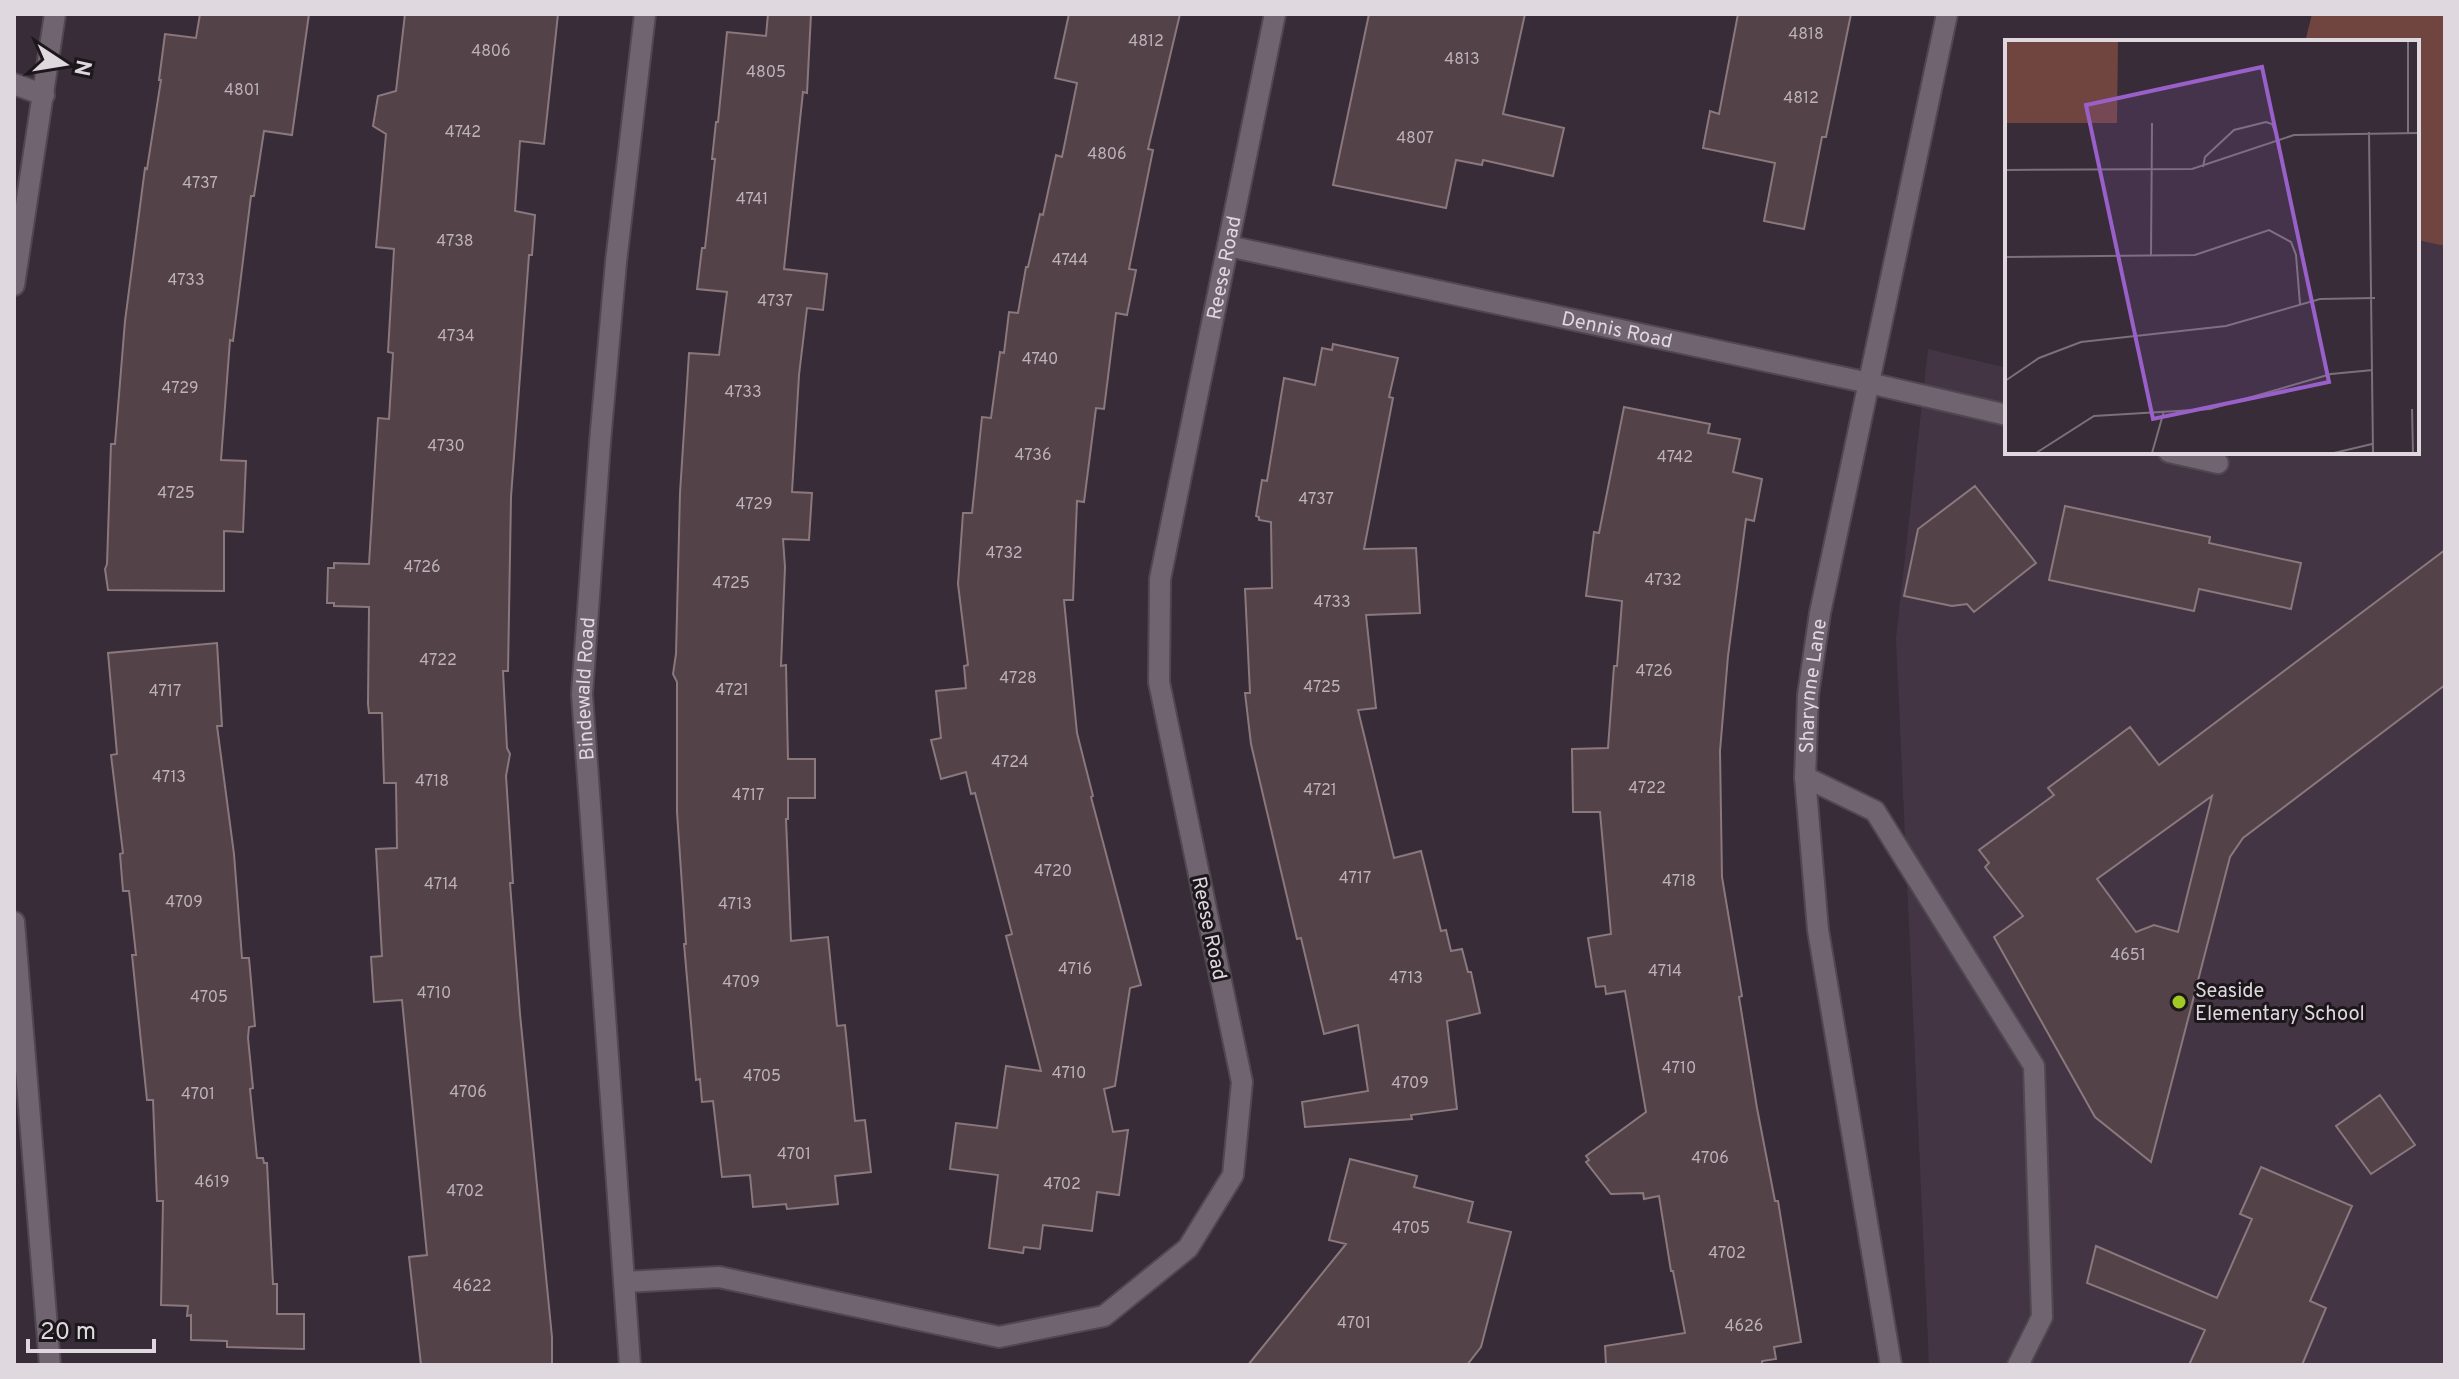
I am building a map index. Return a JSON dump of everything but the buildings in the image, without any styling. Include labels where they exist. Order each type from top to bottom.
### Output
[{"type":"street","points":[[14,285],[55,14]]},
{"type":"street","name":"Bindewald Road","points":[[630,1365],[582,694],[615,277],[645,14]]},
{"type":"street","name":"Reese Road","points":[[625,1282],[719,1277],[999,1337],[1104,1316],[1188,1248],[1233,1175],[1242,1082],[1159,682],[1160,579],[1275,14]]},
{"type":"street","name":"Sharynne Lane","points":[[1891,1365],[1818,930],[1805,777],[1808,695],[1818,627],[1947,14]]},
{"type":"street","points":[[14,84],[44,95]]},
{"type":"street","name":"Dennis Road","points":[[1228,246],[2005,415]]},
{"type":"street","points":[[2178,454],[2218,463]]},
{"type":"street","points":[[1805,777],[1875,811],[2034,1066],[2042,1317],[2018,1365]]},
{"type":"street","points":[[14,922],[50,1365]]},
{"type":"shaded area","points":[[2312,14],[2445,14],[2445,246],[2419,240],[2419,40],[2306,40]]},
{"type":"shaded area","name":"Seaside Elementary School","points":[[2419,240],[2445,246],[2445,1365],[1929,1365],[1896,638],[1928,349],[2005,368],[2005,454],[2419,454]]},
{"type":"place","name":"Seaside Elementary School","points":[[2179,1002]]}]
